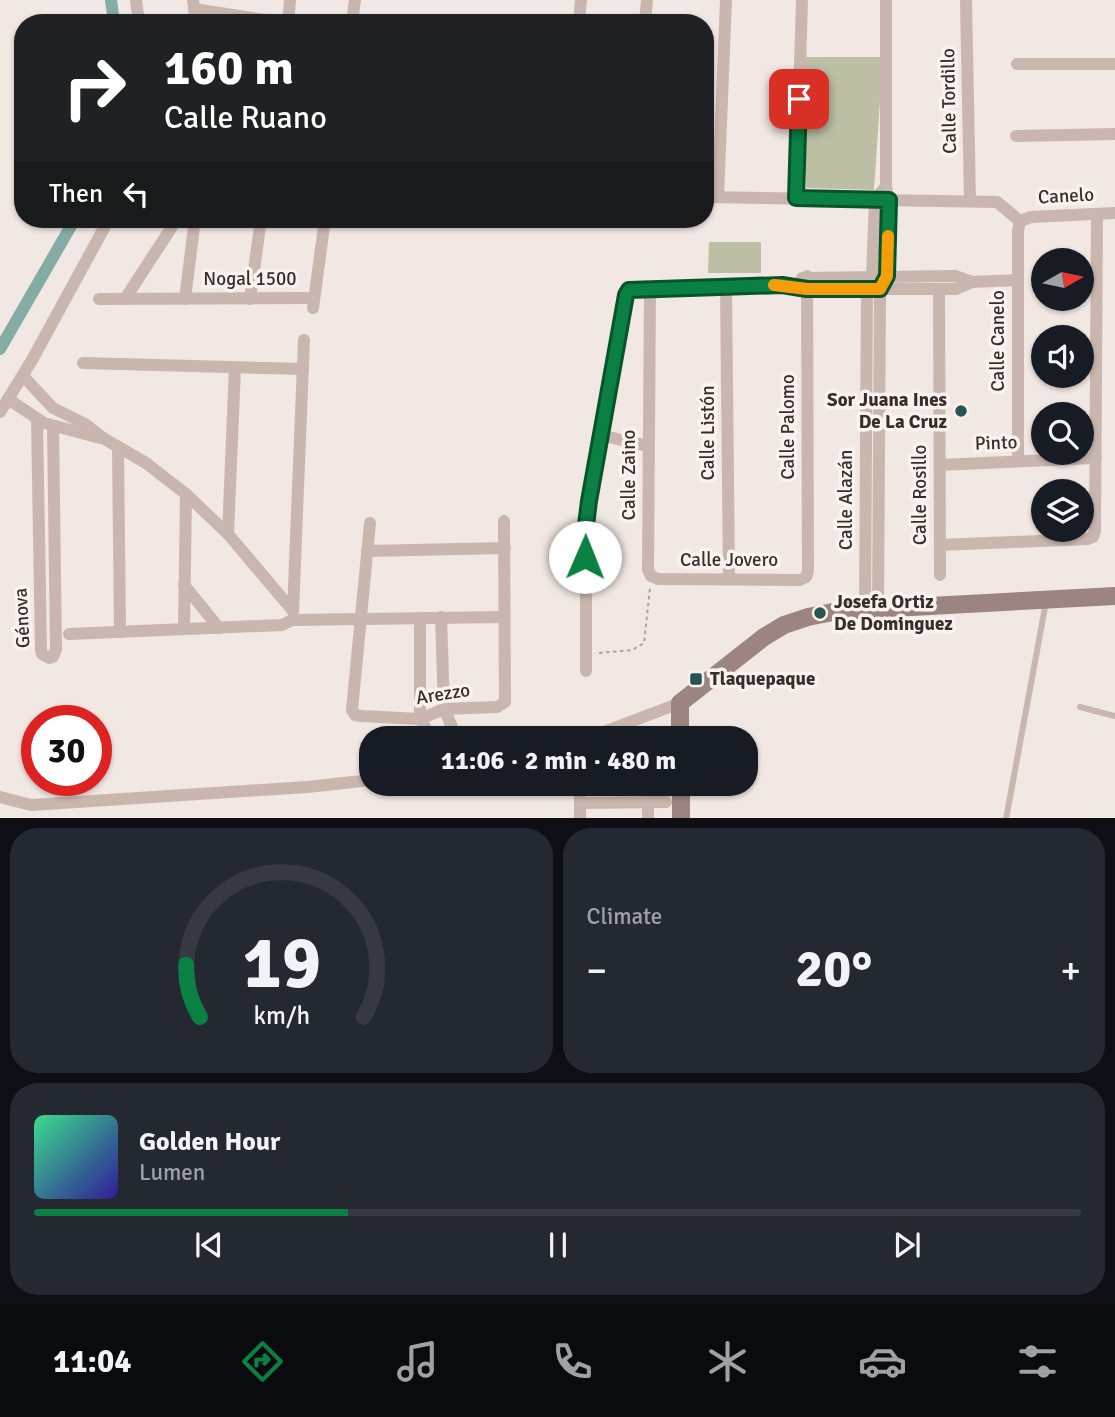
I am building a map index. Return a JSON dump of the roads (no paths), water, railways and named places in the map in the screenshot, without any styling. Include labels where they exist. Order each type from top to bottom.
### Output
[{"type":"street","points":[[714,169],[726,0]]},
{"type":"street","points":[[796,198],[802,0]]},
{"type":"street","points":[[882,200],[886,186],[886,0]]},
{"type":"street","name":"Calle Tordillo","points":[[966,0],[970,201]]},
{"type":"street","points":[[194,5],[240,14]]},
{"type":"street","points":[[1017,64],[1115,64]]},
{"type":"street","points":[[1016,135],[1115,134]]},
{"type":"street","points":[[714,197],[998,202],[1020,221]]},
{"type":"street","name":"Calle Alazán","points":[[872,609],[880,289],[887,276],[882,200]]},
{"type":"street","name":"Calle Alazán","points":[[872,609],[869,283],[882,200]]},
{"type":"street","name":"Canelo","points":[[1020,221],[1031,217],[1115,213]]},
{"type":"street","points":[[940,545],[1093,537],[1097,214]]},
{"type":"street","name":"Calle Canelo","points":[[1018,461],[1020,221]]},
{"type":"street","points":[[0,412],[23,376],[104,228]]},
{"type":"street","points":[[125,299],[171,228]]},
{"type":"street","name":"Nogal 1500","points":[[185,299],[193,228]]},
{"type":"street","points":[[250,299],[260,228]]},
{"type":"street","name":"Nogal 1500","points":[[99,299],[250,299],[314,303],[324,228]]},
{"type":"street","points":[[586,671],[586,523],[600,435],[629,290],[807,282],[869,283],[887,276],[955,276],[972,282]]},
{"type":"street","points":[[869,283],[880,289],[956,289],[972,282],[1018,280]]},
{"type":"street","name":"Calle Palomo","points":[[806,577],[807,282]]},
{"type":"street","name":"Calle Listón","points":[[726,286],[729,579]]},
{"type":"street","name":"Calle Zaino","points":[[650,288],[648,569],[651,576]]},
{"type":"street","name":"Calle Rosillo","points":[[939,289],[940,575]]},
{"type":"street","points":[[69,634],[282,625],[292,615],[304,340]]},
{"type":"street","points":[[83,363],[303,369]]},
{"type":"street","points":[[228,534],[235,367]]},
{"type":"street","points":[[23,376],[53,408],[85,424],[146,463],[186,494],[228,534],[292,615],[360,619],[503,617]]},
{"type":"street","points":[[8,399],[37,419],[53,426],[103,438]]},
{"type":"street","name":"Génova","points":[[37,419],[42,654],[49,658],[55,653],[56,628],[53,426]]},
{"type":"street","points":[[600,435],[648,446]]},
{"type":"street","points":[[118,447],[120,632]]},
{"type":"street","name":"Pinto","points":[[940,465],[1096,458]]},
{"type":"street","points":[[184,629],[186,494]]},
{"type":"street","name":"Arezzo","points":[[370,523],[352,705],[355,715],[420,719],[444,709],[497,707],[505,702],[504,521]]},
{"type":"street","points":[[39,527],[54,528]]},
{"type":"street","points":[[368,551],[505,548]]},
{"type":"street","name":"Calle Jovero","points":[[651,576],[658,579],[800,580],[806,577]]},
{"type":"street","points":[[184,585],[219,628]]},
{"type":"street","points":[[620,726],[680,703],[764,637],[784,625],[838,611],[1115,596]]},
{"type":"street","points":[[441,617],[444,709],[452,726]]},
{"type":"street","points":[[420,618],[420,719],[424,726]]},
{"type":"street","points":[[41,628],[56,628]]},
{"type":"street","points":[[680,703],[680,726]]},
{"type":"street","points":[[0,797],[31,805],[359,781]]},
{"type":"street","points":[[580,796],[580,818]]},
{"type":"street","points":[[681,796],[681,818]]},
{"type":"street","points":[[648,802],[648,818]]},
{"type":"street","points":[[580,803],[666,802]]},
{"type":"lane","points":[[1006,818],[1046,600]]},
{"type":"lane","points":[[1080,707],[1115,716]]},
{"type":"waterway","points":[[111,0],[113,14]]},
{"type":"waterway","points":[[0,349],[70,228]]},
{"type":"place","name":"Sor Juana Ines De La Cruz","points":[[961,411]]},
{"type":"place","name":"Josefa Ortiz De Dominguez","points":[[820,613]]},
{"type":"place","name":"Tlaquepaque","points":[[696,679]]}]
